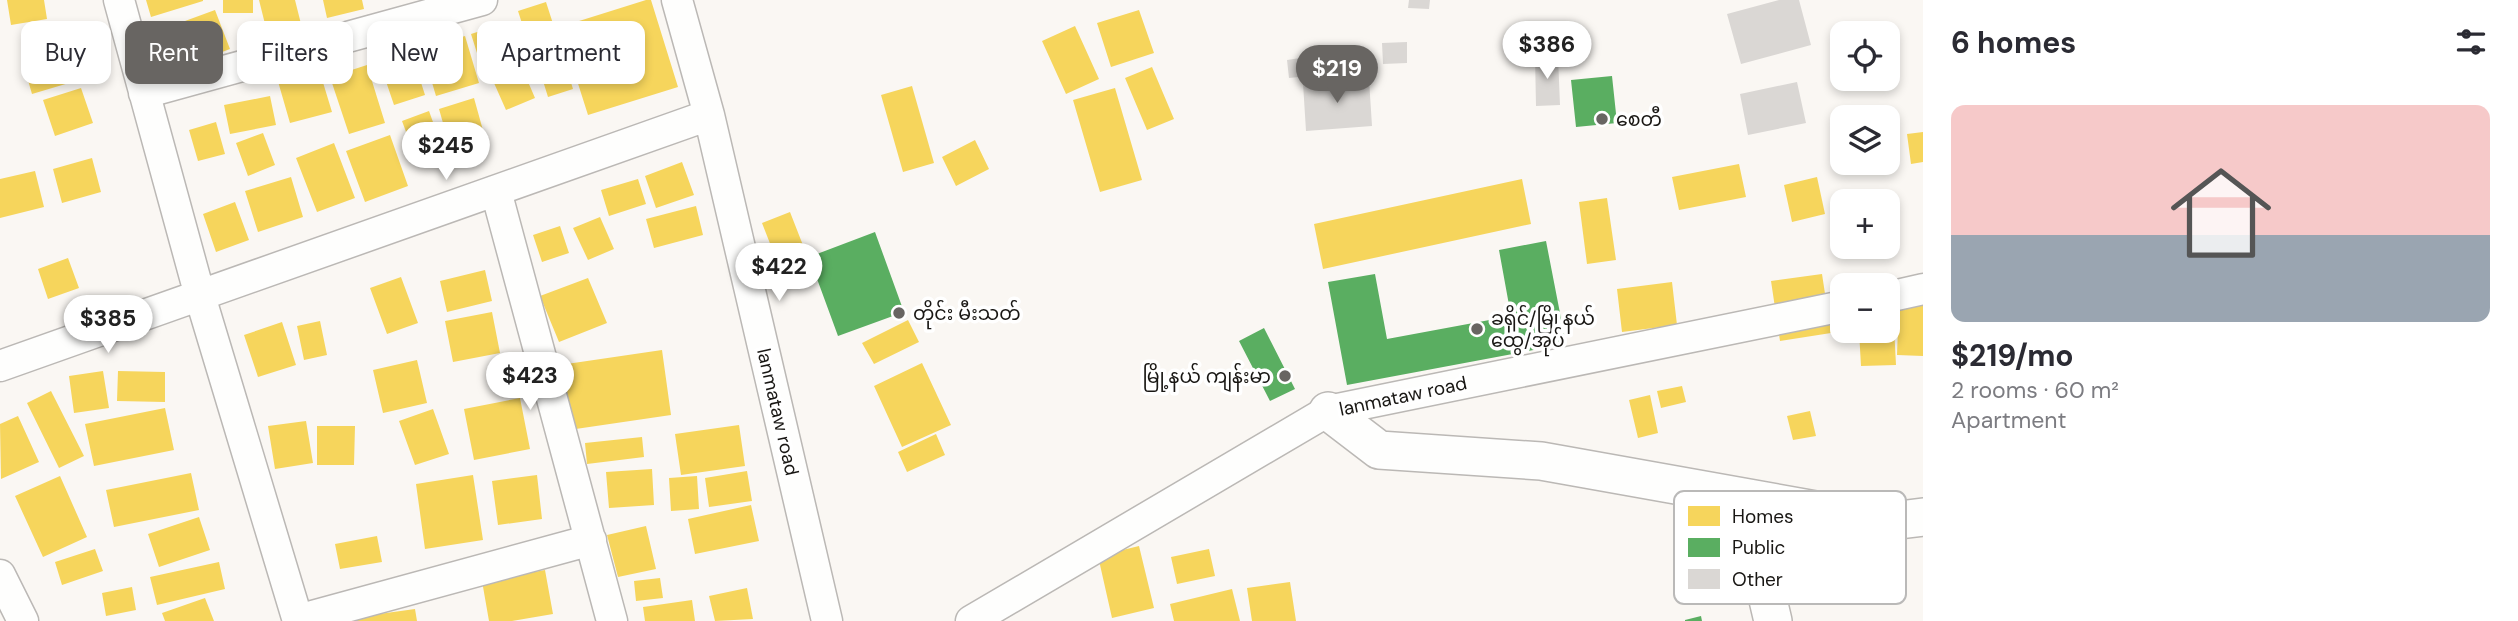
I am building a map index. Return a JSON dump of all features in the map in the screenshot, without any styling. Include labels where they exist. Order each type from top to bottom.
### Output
[{"type":"street","points":[[119,0],[200,296],[298,621],[591,540]]},
{"type":"street","points":[[144,93],[482,0]]},
{"type":"street","name":"lanmataw road","points":[[677,0],[709,115],[827,621]]},
{"type":"street","points":[[0,366],[709,115]]},
{"type":"street","points":[[496,191],[612,621]]},
{"type":"street","points":[[1900,294],[1923,289]]},
{"type":"street","name":"lanmataw road","points":[[971,621],[1328,411],[1830,309]]},
{"type":"street","points":[[1328,411],[1379,450],[1541,461],[1706,491]]},
{"type":"street","points":[[0,575],[23,621]]},
{"type":"building: Homes","points":[[7,0],[44,0],[47,19],[21,21],[21,23],[11,25]]},
{"type":"building: Homes","points":[[146,0],[203,0],[203,1],[151,17]]},
{"type":"building: Homes","points":[[223,0],[253,0],[253,13],[223,13]]},
{"type":"building: Homes","points":[[259,0],[295,0],[300,21],[264,21]]},
{"type":"building: Homes","points":[[323,0],[362,0],[364,9],[327,18]]},
{"type":"building: Homes","points":[[651,0],[678,87],[588,115],[578,84],[645,84],[645,21],[579,21]]},
{"type":"building: Homes","points":[[546,2],[552,21],[521,21],[518,11]]},
{"type":"building: Homes","points":[[215,10],[219,21],[185,21]]},
{"type":"building: Homes","points":[[1139,10],[1154,53],[1111,67],[1097,23]]},
{"type":"building: Homes","points":[[1075,26],[1099,79],[1066,94],[1042,41]]},
{"type":"building: Homes","points":[[223,31],[230,49],[223,52]]},
{"type":"building: Homes","points":[[477,32],[477,53],[471,34]]},
{"type":"building: Homes","points":[[463,37],[477,84],[436,96],[432,84],[463,84]]},
{"type":"building: Homes","points":[[367,65],[367,84],[373,84],[385,123],[349,134],[332,84],[353,84],[353,70]]},
{"type":"building: Homes","points":[[1152,67],[1174,119],[1147,130],[1125,78]]},
{"type":"building: Homes","points":[[29,84],[66,84],[32,94]]},
{"type":"building: Homes","points":[[279,84],[323,84],[332,112],[290,123]]},
{"type":"building: Homes","points":[[387,84],[421,84],[425,95],[394,105]]},
{"type":"building: Homes","points":[[494,84],[529,84],[535,98],[506,110]]},
{"type":"building: Homes","points":[[544,84],[571,84],[573,89],[548,97]]},
{"type":"building: Homes","points":[[912,86],[934,163],[903,172],[881,95]]},
{"type":"building: Homes","points":[[81,88],[93,123],[55,136],[43,100]]},
{"type":"building: Homes","points":[[1115,88],[1142,180],[1100,192],[1073,100]]},
{"type":"building: Homes","points":[[270,96],[276,125],[230,134],[224,105]]},
{"type":"building: Homes","points":[[474,98],[484,134],[449,144],[439,109]]},
{"type":"building: Homes","points":[[429,111],[442,147],[415,156],[402,121]]},
{"type":"building: Homes","points":[[216,122],[225,154],[198,161],[189,130]]},
{"type":"building: Homes","points":[[1923,132],[1923,162],[1911,164],[1907,134]]},
{"type":"building: Homes","points":[[263,133],[275,165],[248,176],[236,143]]},
{"type":"building: Homes","points":[[390,135],[408,186],[365,202],[346,151]]},
{"type":"building: Homes","points":[[975,140],[989,169],[956,186],[942,157]]},
{"type":"building: Homes","points":[[334,143],[355,198],[317,212],[296,158]]},
{"type":"building: Homes","points":[[92,158],[101,192],[62,203],[53,169]]},
{"type":"building: Homes","points":[[682,162],[694,195],[656,208],[645,176]]},
{"type":"building: Homes","points":[[1739,164],[1746,197],[1679,210],[1672,177]]},
{"type":"building: Homes","points":[[35,171],[44,207],[0,218],[0,179]]},
{"type":"building: Homes","points":[[291,177],[303,217],[258,232],[245,191]]},
{"type":"building: Homes","points":[[1817,177],[1825,214],[1792,222],[1784,185]]},
{"type":"building: Homes","points":[[638,179],[646,204],[609,216],[601,190]]},
{"type":"building: Homes","points":[[1522,179],[1531,224],[1323,269],[1314,224]]},
{"type":"building: Homes","points":[[1607,198],[1616,260],[1587,264],[1579,202]]},
{"type":"building: Homes","points":[[235,202],[249,240],[216,252],[203,214]]},
{"type":"building: Homes","points":[[696,206],[703,235],[654,248],[646,219]]},
{"type":"building: Homes","points":[[790,212],[806,253],[778,264],[762,223]]},
{"type":"building: Homes","points":[[600,217],[614,249],[588,260],[573,228]]},
{"type":"building: Homes","points":[[560,226],[569,253],[542,262],[533,235]]},
{"type":"building: Homes","points":[[68,258],[79,288],[48,299],[38,269]]},
{"type":"building: Homes","points":[[485,270],[492,301],[447,312],[440,281]]},
{"type":"building: Homes","points":[[1822,274],[1830,333],[1780,341],[1771,281]]},
{"type":"building: Homes","points":[[401,277],[418,323],[387,334],[370,288]]},
{"type":"building: Homes","points":[[588,278],[607,323],[559,342],[540,296]]},
{"type":"building: Homes","points":[[1672,282],[1677,325],[1622,332],[1617,289]]},
{"type":"building: Homes","points":[[1900,300],[1923,301],[1923,356],[1897,355],[1897,343],[1900,343]]},
{"type":"building: Homes","points":[[492,312],[500,353],[453,362],[445,321]]},
{"type":"building: Homes","points":[[908,320],[919,342],[874,364],[862,343]]},
{"type":"building: Homes","points":[[320,321],[327,355],[304,360],[297,326]]},
{"type":"building: Homes","points":[[282,322],[296,365],[258,377],[244,335]]},
{"type":"building: Homes","points":[[1860,343],[1895,343],[1896,365],[1861,366]]},
{"type":"building: Homes","points":[[662,350],[671,415],[562,431],[553,366]]},
{"type":"building: Homes","points":[[417,360],[427,403],[383,413],[373,370]]},
{"type":"building: Homes","points":[[922,363],[951,425],[902,447],[874,386]]},
{"type":"building: Homes","points":[[103,371],[109,408],[74,413],[69,376]]},
{"type":"building: Homes","points":[[118,371],[165,372],[165,402],[117,401]]},
{"type":"building: Homes","points":[[1682,386],[1686,402],[1661,408],[1657,391]]},
{"type":"building: Homes","points":[[51,391],[84,456],[59,468],[27,403]]},
{"type":"building: Homes","points":[[1650,395],[1658,433],[1638,438],[1629,400]]},
{"type":"building: Homes","points":[[520,398],[530,449],[474,460],[464,409]]},
{"type":"building: Homes","points":[[165,408],[174,450],[94,466],[85,424]]},
{"type":"building: Homes","points":[[433,409],[449,454],[415,465],[399,421]]},
{"type":"building: Homes","points":[[1810,411],[1816,436],[1793,440],[1787,416]]},
{"type":"building: Homes","points":[[18,416],[39,462],[1,479],[0,424]]},
{"type":"building: Homes","points":[[306,421],[313,463],[275,469],[268,426]]},
{"type":"building: Homes","points":[[739,425],[745,466],[681,475],[675,434]]},
{"type":"building: Homes","points":[[317,426],[355,426],[354,465],[317,465]]},
{"type":"building: Homes","points":[[936,434],[945,455],[907,472],[898,452]]},
{"type":"building: Homes","points":[[642,437],[644,457],[587,464],[585,443]]},
{"type":"building: Homes","points":[[652,469],[654,505],[609,508],[606,472]]},
{"type":"building: Homes","points":[[747,471],[752,501],[709,507],[705,478]]},
{"type":"building: Homes","points":[[191,473],[199,510],[114,527],[106,490]]},
{"type":"building: Homes","points":[[473,475],[483,540],[425,549],[416,484]]},
{"type":"building: Homes","points":[[537,475],[542,519],[498,525],[492,481]]},
{"type":"building: Homes","points":[[60,476],[87,537],[43,557],[15,496]]},
{"type":"building: Homes","points":[[697,476],[699,509],[671,511],[669,478]]},
{"type":"building: Homes","points":[[751,505],[759,541],[695,554],[688,519]]},
{"type":"building: Homes","points":[[199,517],[210,550],[159,567],[148,534]]},
{"type":"building: Homes","points":[[646,526],[656,569],[618,577],[607,535]]},
{"type":"building: Homes","points":[[377,536],[382,562],[340,569],[335,544]]},
{"type":"building: Homes","points":[[1139,546],[1154,608],[1112,618],[1098,556]]},
{"type":"building: Homes","points":[[95,549],[103,571],[62,585],[55,562]]},
{"type":"building: Homes","points":[[1209,549],[1215,576],[1177,584],[1171,557]]},
{"type":"building: Homes","points":[[219,562],[225,589],[157,605],[150,577]]},
{"type":"building: Homes","points":[[545,570],[553,614],[512,621],[489,621],[482,581]]},
{"type":"building: Homes","points":[[660,578],[663,598],[636,601],[634,581]]},
{"type":"building: Homes","points":[[1290,582],[1296,621],[1252,621],[1247,588]]},
{"type":"building: Homes","points":[[132,587],[136,610],[106,616],[102,593]]},
{"type":"building: Homes","points":[[747,588],[753,619],[715,621],[709,596]]},
{"type":"building: Homes","points":[[1232,589],[1240,621],[1174,621],[1170,604]]},
{"type":"building: Homes","points":[[205,598],[214,621],[165,621],[162,613]]},
{"type":"building: Homes","points":[[692,600],[695,621],[645,621],[643,607]]},
{"type":"building: Homes","points":[[415,609],[417,621],[343,621],[343,619]]},
{"type":"building: Public","points":[[1612,76],[1617,123],[1576,127],[1571,80]]},
{"type":"building: Public","points":[[875,232],[904,312],[838,336],[809,257]]},
{"type":"building: Public","points":[[1546,241],[1566,344],[1347,385],[1328,282],[1375,274],[1387,339],[1511,316],[1499,250]]},
{"type":"building: Public","points":[[1264,328],[1295,389],[1270,401],[1239,341]]},
{"type":"building: Public","points":[[1701,616],[1702,621],[1685,621],[1685,620]]},
{"type":"building: Other","points":[[1409,0],[1430,0],[1429,9],[1408,8]]},
{"type":"building: Other","points":[[1779,0],[1799,0],[1811,45],[1741,64],[1727,14]]},
{"type":"building: Other","points":[[1407,42],[1407,63],[1383,64],[1382,43]]},
{"type":"building: Other","points":[[1535,56],[1558,56],[1560,105],[1536,106]]},
{"type":"building: Other","points":[[1307,57],[1309,76],[1289,78],[1287,60]]},
{"type":"building: Other","points":[[1369,79],[1372,126],[1306,131],[1303,83]]},
{"type":"building: Other","points":[[1797,82],[1806,123],[1748,135],[1740,94]]},
{"type":"place","name":"စေတီ","points":[[1602,119]]},
{"type":"place","name":"တိုင်း မီးသတ်","points":[[899,313]]},
{"type":"place","name":"ခရိုင်/မြို့နယ် ထွေ/အုပ်","points":[[1477,329]]},
{"type":"place","name":"မြို့နယ် ကျန်းမာ","points":[[1285,376]]}]
